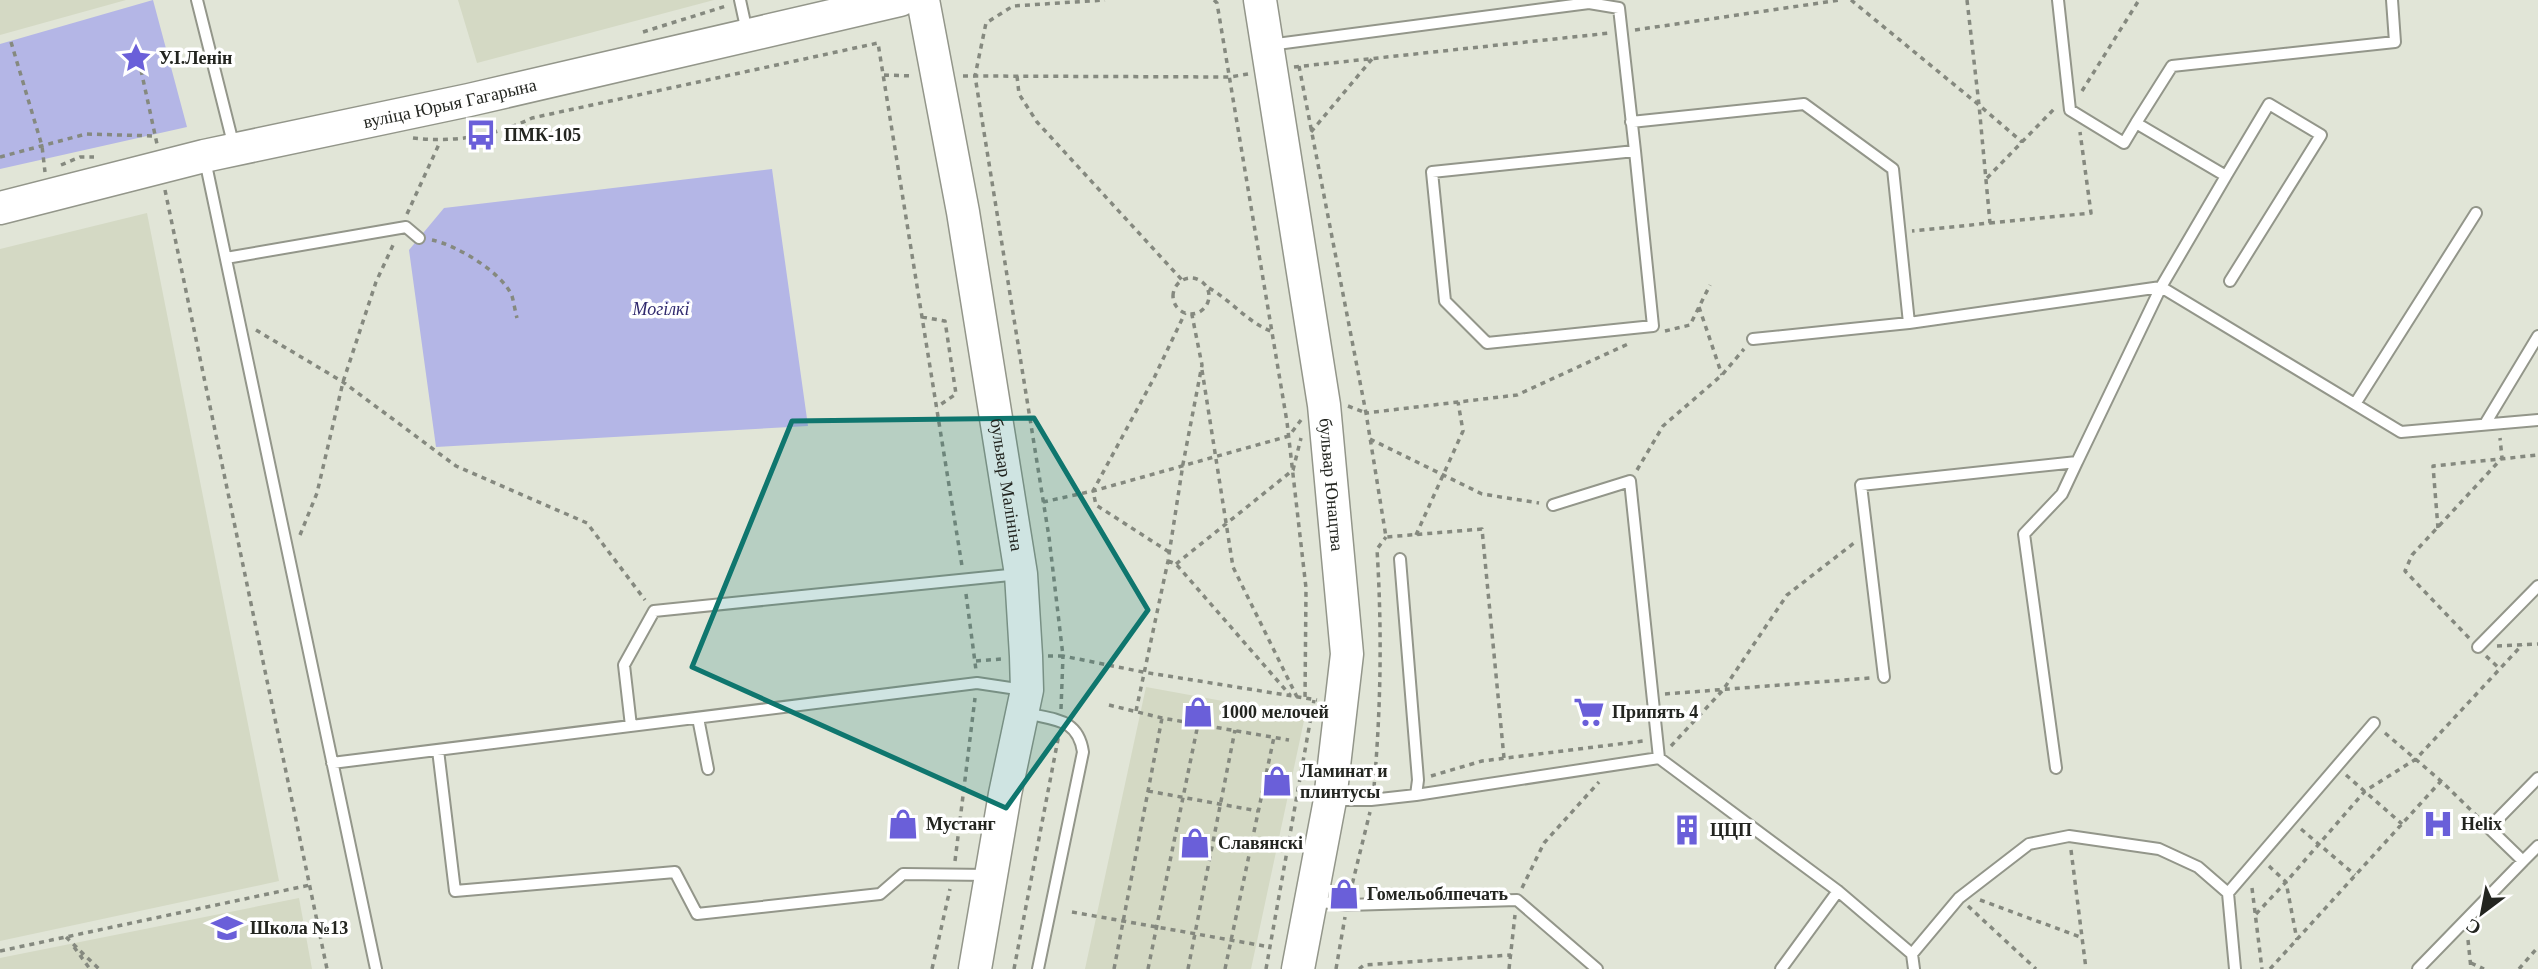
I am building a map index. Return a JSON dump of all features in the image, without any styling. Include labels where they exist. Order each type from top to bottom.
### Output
[{"type":"main road","name":"вуліца Юрыя Гагарына","points":[[0,208],[207,170],[235,150],[469,100],[900,0]]},
{"type":"main road","name":"бульвар Малініна","points":[[923,0],[963,212],[1021,574],[1024,701],[975,969]]},
{"type":"main road","name":"бульвар Юнацтва","points":[[1260,0],[1278,60],[1324,405],[1347,654],[1327,702],[1330,800],[1298,969]]},
{"type":"lane","points":[[197,0],[235,150]]},
{"type":"lane","points":[[740,0],[748,34]]},
{"type":"lane","points":[[2058,0],[2068,94],[2074,113],[2124,143],[2172,66],[2395,42],[2392,0]]},
{"type":"lane","points":[[1278,60],[1590,2],[1619,8],[1653,326],[1488,343],[1446,301],[1432,172],[1634,151]]},
{"type":"lane","points":[[1631,122],[1804,104],[1893,169],[1909,323]]},
{"type":"lane","points":[[2056,768],[2024,534],[2062,494],[2161,286],[2269,104],[2321,135],[2230,281]]},
{"type":"lane","points":[[2136,123],[2226,176]]},
{"type":"lane","points":[[207,170],[376,969]]},
{"type":"lane","points":[[2355,404],[2476,213]]},
{"type":"lane","points":[[226,258],[400,228],[405,228],[419,238]]},
{"type":"lane","points":[[1753,339],[1909,323],[2161,286],[2401,432],[2538,420]]},
{"type":"lane","points":[[2485,424],[2538,336]]},
{"type":"lane","points":[[1884,677],[1861,485],[2077,462]]},
{"type":"lane","points":[[1553,505],[1630,481],[1659,758]]},
{"type":"lane","points":[[1400,559],[1418,780],[1416,795]]},
{"type":"lane","points":[[631,726],[624,665],[654,611],[1021,574]]},
{"type":"lane","points":[[2478,648],[2538,586]]},
{"type":"lane","points":[[332,763],[977,683],[1024,701],[1072,726],[1083,752],[1038,969]]},
{"type":"lane","points":[[698,718],[708,769]]},
{"type":"lane","points":[[2228,894],[2374,723]]},
{"type":"lane","points":[[438,750],[455,891],[675,872],[697,914],[880,894],[903,874],[993,875]]},
{"type":"lane","points":[[1330,800],[1371,800],[1416,795],[1659,758],[1839,891],[1912,954]]},
{"type":"lane","points":[[2523,861],[2489,828],[2538,778]]},
{"type":"lane","points":[[1913,969],[1912,954],[1961,896],[2029,844],[2069,836],[2160,849],[2198,867],[2228,894],[2235,969]]},
{"type":"lane","points":[[2418,969],[2537,848]]},
{"type":"lane","points":[[1781,969],[1839,891]]},
{"type":"lane","points":[[1310,901],[1347,905],[1517,900],[1597,969]]},
{"type":"path","points":[[1012,0],[1013,6],[1105,0]]},
{"type":"path","points":[[1214,0],[1217,3],[1230,77],[1289,436],[1306,588],[1305,698]]},
{"type":"path","points":[[1657,739],[1482,761],[1418,780],[1374,787],[1382,623],[1377,549],[1386,537],[1366,413],[1311,132],[1278,60],[1372,58],[1622,32],[1840,0]]},
{"type":"path","points":[[1851,0],[2021,142]]},
{"type":"path","points":[[1967,0],[1990,223]]},
{"type":"path","points":[[1899,233],[2091,213],[2074,113],[2139,0]]},
{"type":"path","points":[[11,41],[42,146],[45,172]]},
{"type":"path","points":[[407,138],[440,141],[507,130],[532,118],[878,43],[976,661],[977,683],[953,874],[932,969]]},
{"type":"path","points":[[1311,132],[1372,58]]},
{"type":"path","points":[[141,70],[158,146]]},
{"type":"path","points":[[1049,537],[975,76],[1230,77]]},
{"type":"path","points":[[1017,76],[1019,94],[1037,122],[1182,280]]},
{"type":"path","points":[[1986,179],[2068,94]]},
{"type":"path","points":[[0,157],[86,134],[155,135]]},
{"type":"path","points":[[289,560],[317,493],[343,382],[376,282],[440,141]]},
{"type":"path","points":[[207,170],[164,190],[327,969]]},
{"type":"path","points":[[419,238],[440,242],[477,260],[499,279],[511,294],[517,318]]},
{"type":"path","points":[[1194,278],[1205,283],[1208,288],[1209,300],[1203,311],[1192,315],[1185,313],[1173,301],[1174,289],[1182,280],[1194,278]]},
{"type":"path","points":[[1653,334],[1690,326],[1710,285]]},
{"type":"path","points":[[1208,288],[1223,296],[1257,326],[1273,332]]},
{"type":"path","points":[[1699,307],[1722,374]]},
{"type":"path","points":[[1169,552],[1096,505],[1093,491],[1154,378],[1185,313]]},
{"type":"path","points":[[1192,315],[1233,567],[1297,697]]},
{"type":"path","points":[[922,317],[945,321],[947,333],[956,394],[936,407]]},
{"type":"path","points":[[239,320],[343,382],[456,466],[587,523],[654,611]]},
{"type":"path","points":[[1630,481],[1663,426],[1722,374],[1753,339]]},
{"type":"path","points":[[1366,413],[1517,395],[1633,341]]},
{"type":"path","points":[[1136,711],[1168,561],[1202,365]]},
{"type":"path","points":[[1416,535],[1463,431],[1458,402]]},
{"type":"path","points":[[1305,423],[1308,411]]},
{"type":"path","points":[[2498,423],[2502,458],[2412,555],[2405,571],[2500,669]]},
{"type":"path","points":[[1176,564],[1293,470],[1302,435]]},
{"type":"path","points":[[1043,502],[1093,491],[1289,436]]},
{"type":"path","points":[[1370,439],[1482,494],[1553,505]]},
{"type":"path","points":[[2438,528],[2433,466],[2538,455]]},
{"type":"path","points":[[1386,537],[1482,529],[1504,758]]},
{"type":"path","points":[[1659,758],[1723,690],[1787,595],[1867,534]]},
{"type":"path","points":[[1168,561],[1176,564],[1291,696]]},
{"type":"path","points":[[2478,648],[2538,644]]},
{"type":"path","points":[[2256,914],[2365,791],[2416,759],[2522,645]]},
{"type":"path","points":[[1014,969],[1053,771],[1060,721],[1063,656],[1327,702],[1266,969]]},
{"type":"path","points":[[1652,695],[1884,677]]},
{"type":"path","points":[[1110,705],[1163,718],[1289,740]]},
{"type":"path","points":[[1114,969],[1163,718]]},
{"type":"path","points":[[2374,723],[2441,781],[2489,828]]},
{"type":"path","points":[[1148,969],[1198,724]]},
{"type":"path","points":[[1188,969],[1235,730]]},
{"type":"path","points":[[1225,969],[1274,737]]},
{"type":"path","points":[[1509,969],[1517,900],[1544,844],[1614,765]]},
{"type":"path","points":[[2337,767],[2402,824]]},
{"type":"path","points":[[2270,969],[2441,781]]},
{"type":"path","points":[[1148,791],[1258,811]]},
{"type":"path","points":[[1336,969],[1347,905],[1371,800]]},
{"type":"path","points":[[2291,821],[2355,875]]},
{"type":"path","points":[[2069,836],[2087,969]]},
{"type":"path","points":[[2259,857],[2286,882],[2297,940]]},
{"type":"path","points":[[2248,870],[2262,969]]},
{"type":"path","points":[[0,951],[310,885]]},
{"type":"path","points":[[1961,896],[2083,938]]},
{"type":"path","points":[[1961,896],[2036,969]]},
{"type":"path","points":[[1072,912],[1271,947]]},
{"type":"path","points":[[2465,920],[2471,969]]},
{"type":"path","points":[[66,937],[90,969]]},
{"type":"path","points":[[66,937],[99,969]]},
{"type":"path","points":[[2519,969],[2538,947]]},
{"type":"path","points":[[1359,969],[1364,965],[1511,955]]},
{"type":"path","points":[[2470,962],[2484,969]]},
{"type":"highlighted area","points":[[1034,418],[1148,610],[1006,808],[692,667],[792,421]]},
{"type":"shaded area","points":[[0,0],[126,0],[0,35]]},
{"type":"shaded area","points":[[458,0],[714,0],[477,63]]},
{"type":"shaded area","points":[[147,213],[279,881],[0,941],[0,249]]},
{"type":"shaded area","name":"Славянскі","points":[[1146,687],[1305,716],[1251,969],[1085,969]]},
{"type":"shaded area","name":"Школа №13","points":[[299,898],[312,969],[0,969],[0,958]]},
{"type":"green space","points":[[153,0],[187,127],[0,169],[0,44]]},
{"type":"green space","name":"Могілкі","points":[[772,169],[808,426],[436,447],[409,250],[444,208]]},
{"type":"place","name":"У.І.Ленін","points":[[136,58]]},
{"type":"place","name":"ПМК-105","points":[[481,135]]},
{"type":"place","name":"1000 мелочей","points":[[1198,712]]},
{"type":"place","name":"Припять 4","points":[[1589,712]]},
{"type":"place","name":"Ламинат и плинтусы","points":[[1277,781]]},
{"type":"place","name":"Мустанг","points":[[903,824]]},
{"type":"place","name":"Helix","points":[[2438,824]]},
{"type":"place","name":"ЦЦП","points":[[1687,830]]},
{"type":"place","name":"Славянскі","points":[[1195,843]]},
{"type":"place","name":"Гомельоблпечать","points":[[1344,894]]},
{"type":"place","name":"Школа №13","points":[[227,928]]}]
